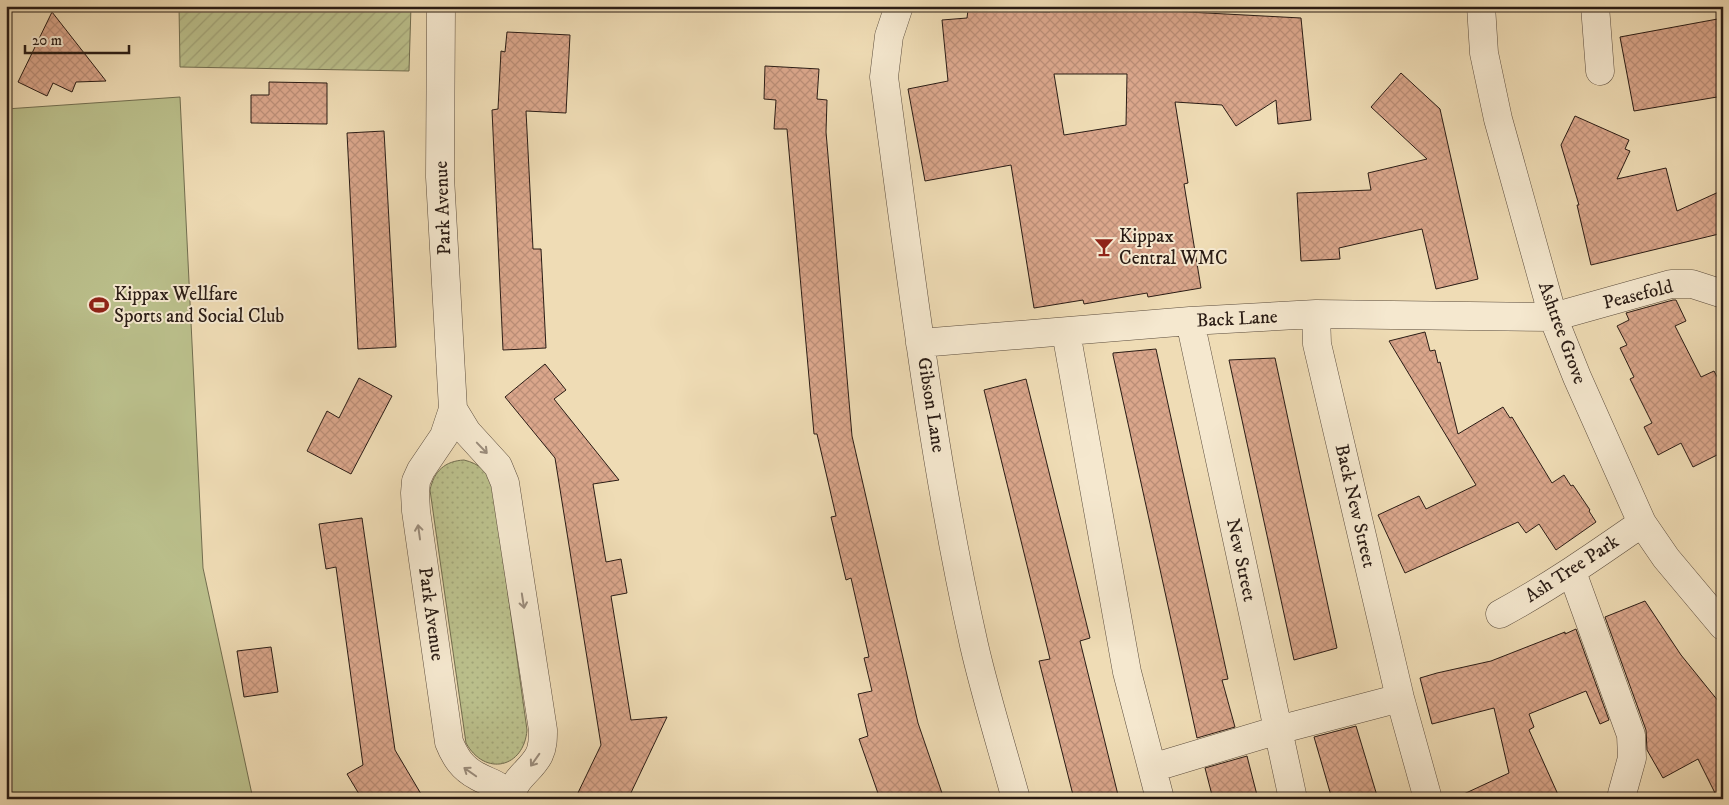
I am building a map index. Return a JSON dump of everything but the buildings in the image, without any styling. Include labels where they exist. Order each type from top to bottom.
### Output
[{"type":"street","name":"Park Avenue","points":[[441,6],[440,177],[453,409],[444,436],[421,470],[416,481],[415,493],[449,742],[455,757],[465,769],[478,777],[491,781],[502,789],[510,799]]},
{"type":"street","name":"Gibson Lane","points":[[899,6],[889,36],[884,77],[920,343],[948,508],[975,646],[1016,799]]},
{"type":"street","name":"Ashtree Grove","points":[[1481,6],[1484,53],[1498,120],[1553,317],[1577,377],[1642,523],[1666,558],[1723,626]]},
{"type":"street","points":[[1595,6],[1600,71]]},
{"type":"street","name":"Peasefold","points":[[1553,317],[1671,284],[1692,284],[1723,294]]},
{"type":"street","name":"Back Lane","points":[[920,343],[1190,321],[1316,314],[1553,317]]},
{"type":"street","name":"Back New Street","points":[[1316,314],[1317,344],[1400,698],[1428,799]]},
{"type":"street","name":"New Street","points":[[1190,321],[1293,799]]},
{"type":"street","points":[[1066,332],[1127,672],[1160,799]]},
{"type":"street","name":"Park Avenue","points":[[453,409],[466,432],[498,466],[505,483],[543,730],[543,743],[539,754],[517,781],[510,799]]},
{"type":"street","name":"Ash Tree Park","points":[[1500,614],[1572,572],[1642,523]]},
{"type":"street","points":[[1572,572],[1631,735],[1632,758],[1622,794]]},
{"type":"street","points":[[1152,768],[1278,730],[1400,698]]},
{"type":"green space","points":[[179,6],[411,6],[409,71],[180,67]]},
{"type":"green space","name":"Kippax Wellfare Sports and Social Club","points":[[180,97],[203,568],[253,799],[6,799],[6,109]]},
{"type":"green space","points":[[464,460],[482,469],[493,486],[527,730],[519,753],[511,760],[502,764],[483,761],[474,754],[466,743],[430,490],[434,477],[441,468],[451,462]]},
{"type":"place","name":"Kippax Central WMC","points":[[1104,247]]},
{"type":"place","name":"Kippax Wellfare Sports and Social Club","points":[[99,305]]}]
